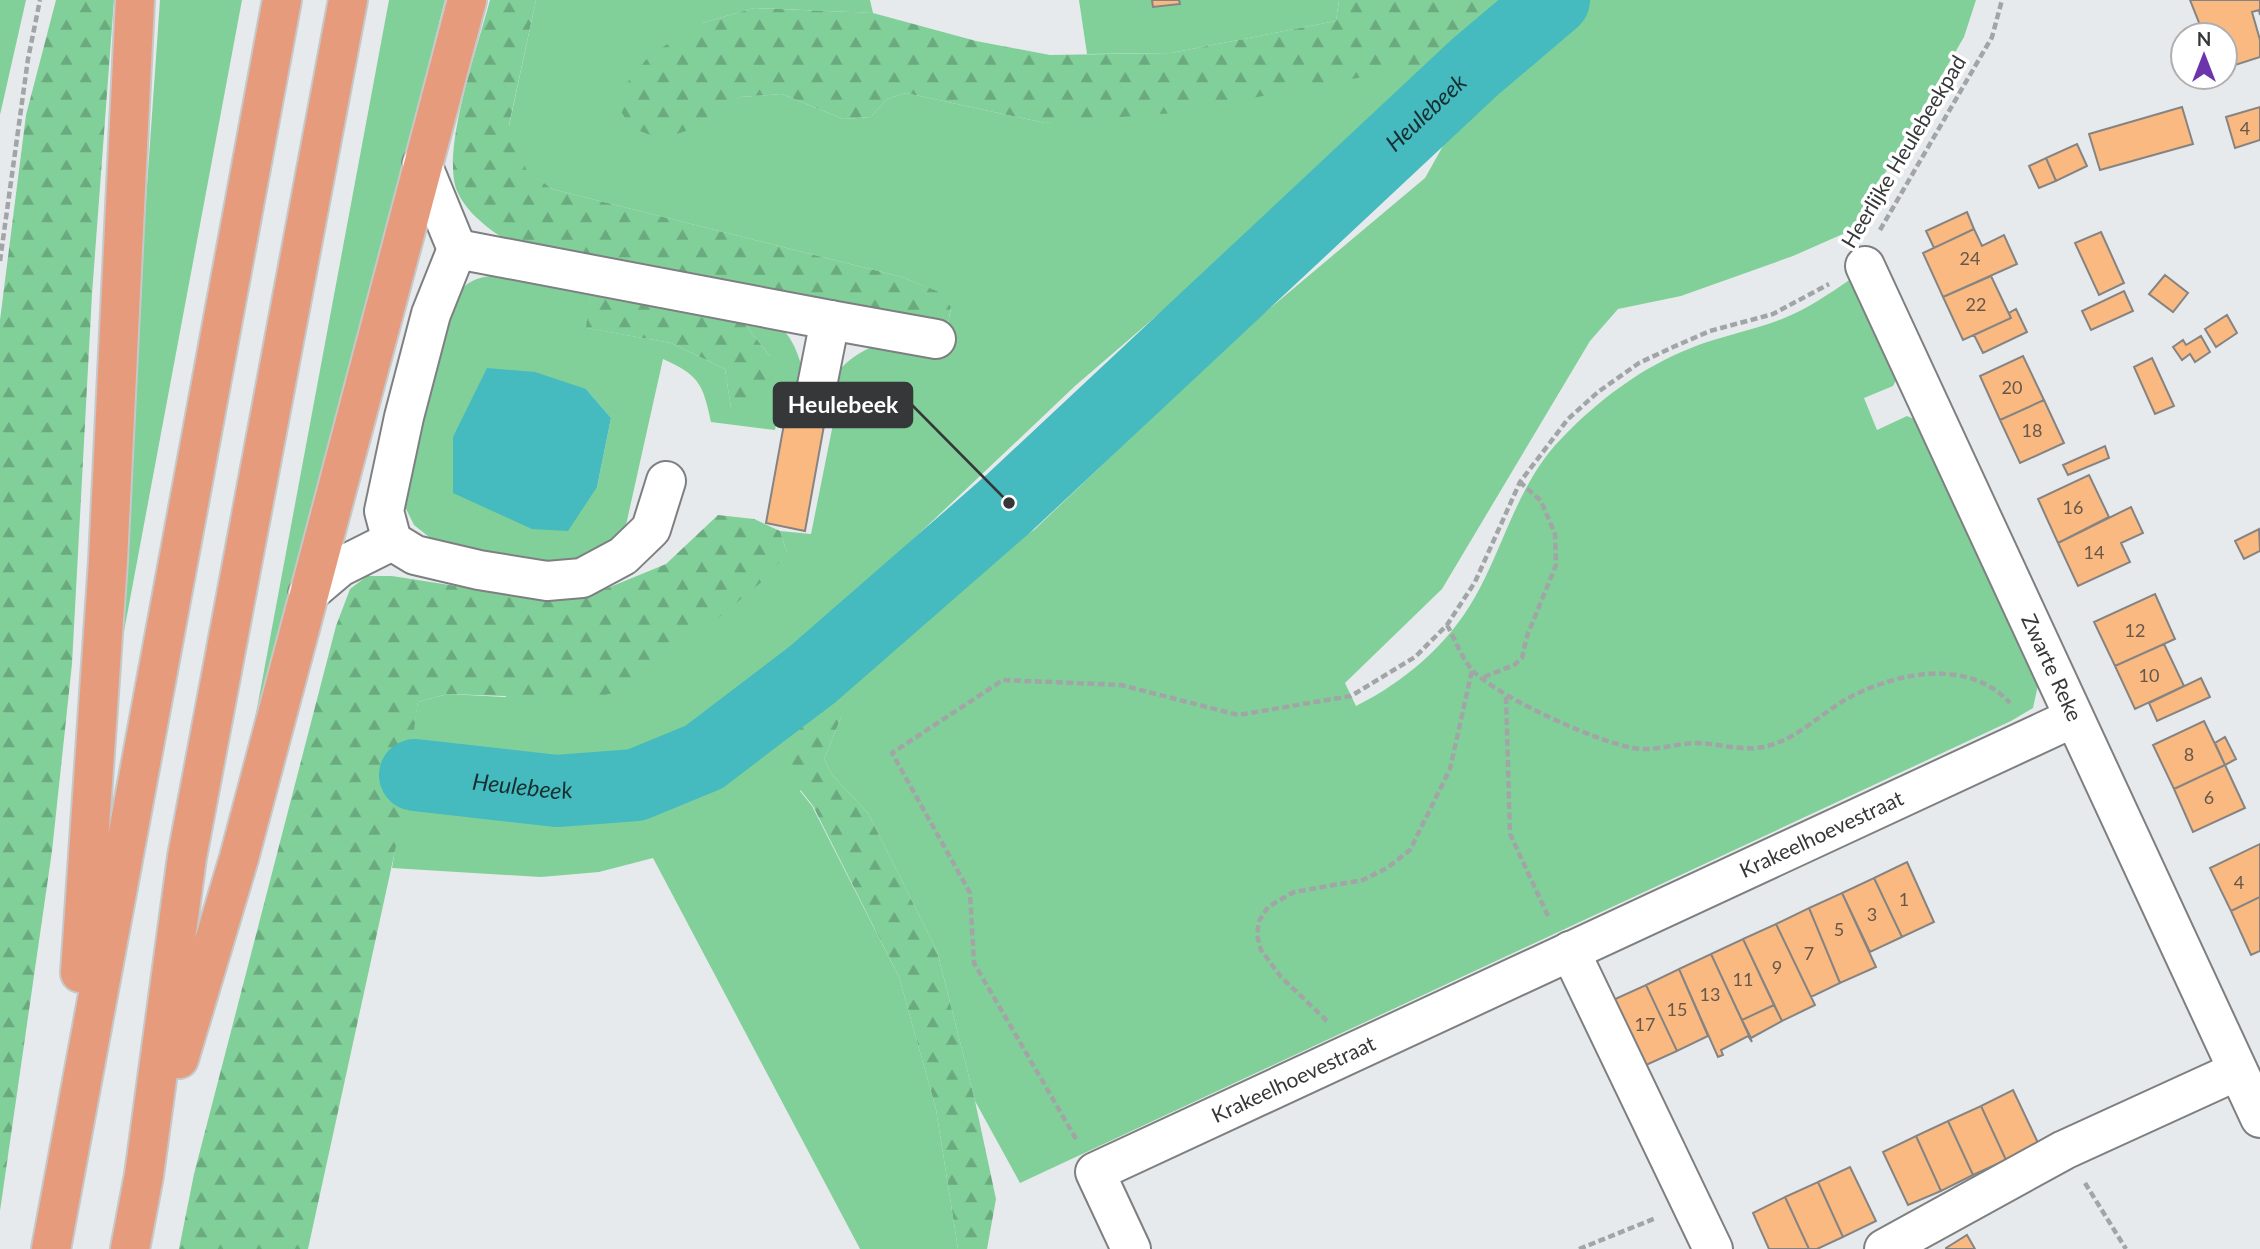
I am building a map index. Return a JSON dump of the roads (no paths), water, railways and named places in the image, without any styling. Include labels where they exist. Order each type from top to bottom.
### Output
[{"type":"highway","points":[[68,1153],[108,561],[135,0]]},
{"type":"highway","points":[[51,1249],[282,0]]},
{"type":"highway","points":[[130,1249],[144,1175],[187,857],[348,0]]},
{"type":"highway","points":[[144,1175],[239,858],[467,0]]},
{"type":"street","points":[[422,164],[457,249],[431,314],[401,430],[384,511],[392,541],[415,555],[479,570],[547,581],[582,578],[623,556],[651,529],[666,481]]},
{"type":"street","points":[[457,249],[936,339]]},
{"type":"street","name":"Zwarte Reke","points":[[1858,262],[2260,1118]]},
{"type":"street","points":[[813,406],[830,320]]},
{"type":"street","points":[[308,594],[340,568],[392,541]]},
{"type":"street","name":"Krakeelhoevestraat","points":[[1131,1249],[1095,1172],[2073,718]]},
{"type":"street","points":[[1570,951],[1689,1204],[1713,1249]]},
{"type":"street","points":[[1884,1249],[2064,1150],[2238,1071]]},
{"type":"water","points":[[487,368],[535,372],[586,389],[611,418],[597,487],[568,531],[532,529],[453,493],[453,437]]},
{"type":"waterway","name":"Heulebeek","points":[[415,775],[557,791],[636,785],[704,757],[813,674],[1009,503],[1475,67],[1554,0]]},
{"type":"place","name":"Heulebeek","points":[[1009,503]]}]
